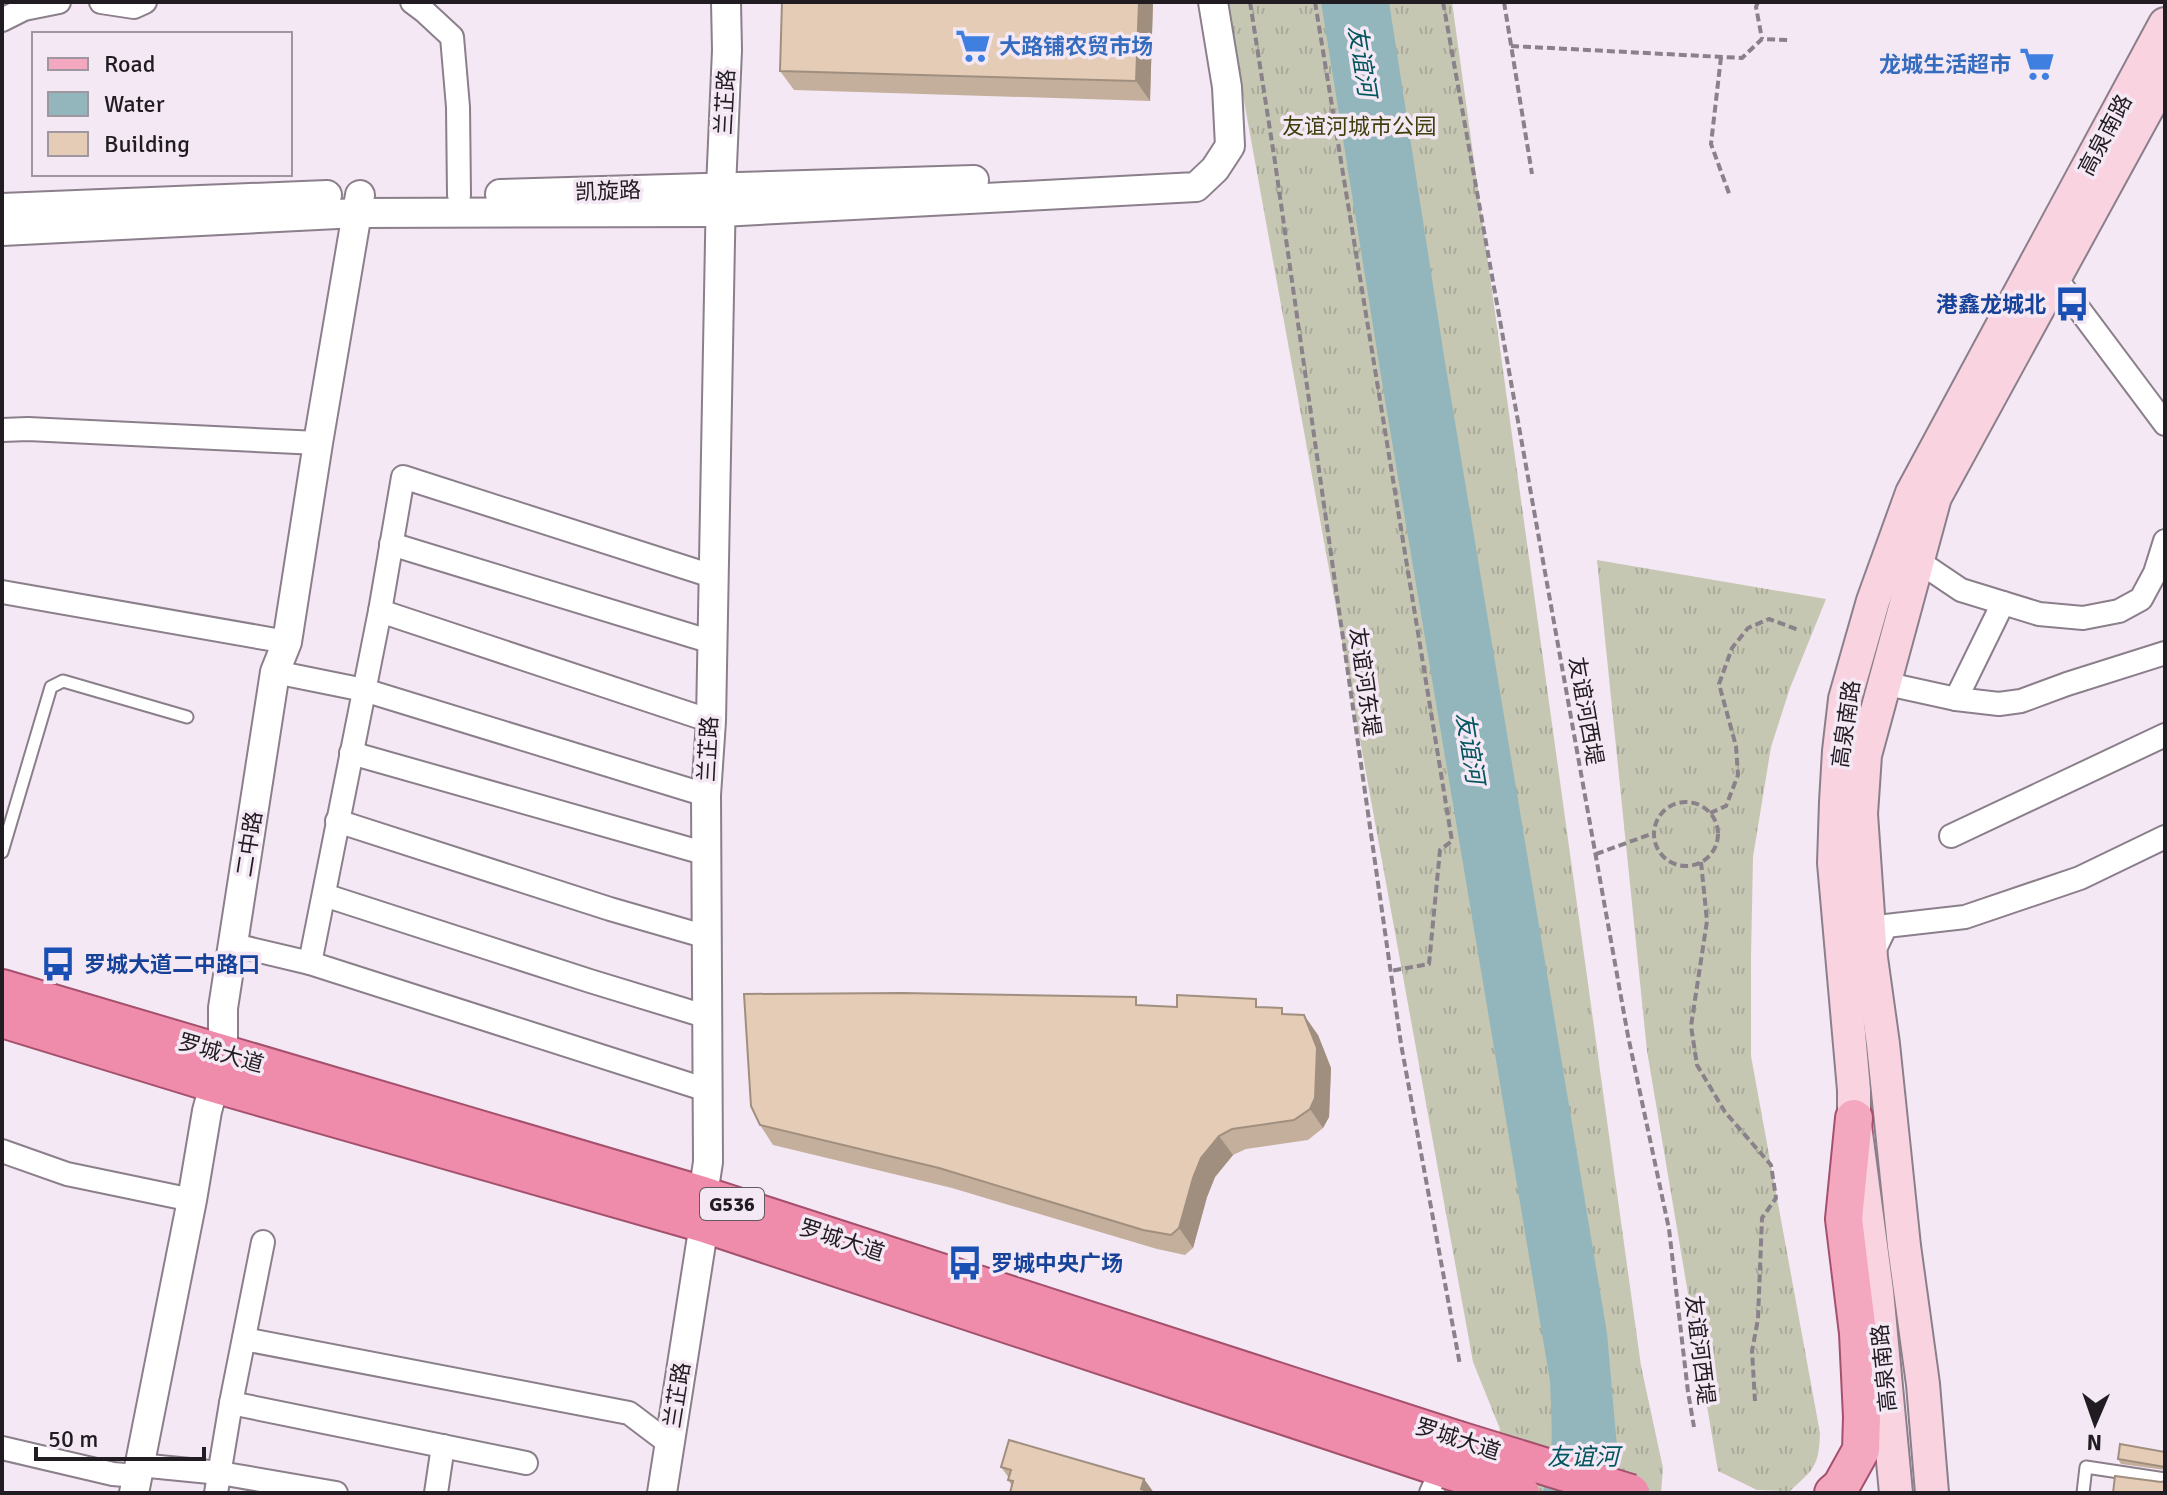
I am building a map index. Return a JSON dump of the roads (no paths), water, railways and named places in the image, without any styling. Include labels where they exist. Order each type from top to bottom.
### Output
[{"type":"highway","name":"罗城大道","points":[[2,988],[218,1068]]},
{"type":"highway","name":"罗城大道","points":[[2,1019],[218,1068],[704,1209],[1521,1493]]},
{"type":"highway","name":"罗城大道","points":[[1444,1467],[1631,1493]]},
{"type":"main road","name":"高泉南路","points":[[1896,1493],[1877,1291],[1854,1118],[1834,863],[1839,751],[1845,699],[1873,601],[1912,493],[2165,24]]},
{"type":"main road","name":"高泉南路","points":[[1932,1493],[1923,1384],[1871,958],[1861,814],[1865,755],[1935,497],[2165,76]]},
{"type":"main road","points":[[1833,1493],[1841,1486],[1861,1450],[1858,1333],[1844,1219],[1854,1118]]},
{"type":"street","points":[[2,20],[24,9],[59,2]]},
{"type":"street","points":[[101,2],[134,7],[145,2]]},
{"type":"street","points":[[412,2],[452,37],[458,107],[459,195]]},
{"type":"street","name":"兰芷路","points":[[662,1493],[704,1209],[708,1162],[706,795],[711,721],[726,2]]},
{"type":"street","name":"凯旋路","points":[[2,208],[359,204],[459,195],[721,200],[1215,169],[1230,146],[1227,87],[1213,2]]},
{"type":"street","points":[[2,231],[359,204],[721,200]]},
{"type":"street","name":"二中路","points":[[137,1478],[207,1111],[218,1068],[223,1008],[275,672],[287,642],[359,204]]},
{"type":"street","points":[[2055,277],[2165,424]]},
{"type":"street","points":[[2,430],[318,443]]},
{"type":"street","points":[[310,963],[380,611],[403,477],[712,576]]},
{"type":"street","points":[[1918,561],[1961,590],[2039,614],[2083,618],[2119,611],[2141,599],[2155,573],[2165,541]]},
{"type":"street","points":[[391,544],[712,642]]},
{"type":"street","points":[[2,592],[287,642]]},
{"type":"street","points":[[1956,699],[2003,603]]},
{"type":"street","points":[[380,611],[711,721]]},
{"type":"street","points":[[1883,683],[1956,699],[1999,704],[2021,701],[2165,653]]},
{"type":"street","points":[[275,672],[364,690],[706,795]]},
{"type":"street","points":[[1951,836],[2165,735]]},
{"type":"street","points":[[351,753],[707,854]]},
{"type":"street","points":[[337,821],[707,937]]},
{"type":"street","points":[[1871,958],[1886,926],[1965,917],[2080,878],[2165,837]]},
{"type":"street","points":[[324,895],[708,1017]]},
{"type":"street","points":[[234,945],[310,963],[707,1090]]},
{"type":"street","points":[[2,1151],[67,1174],[192,1200]]},
{"type":"street","points":[[218,1483],[263,1242]]},
{"type":"street","points":[[244,1339],[629,1413],[670,1444]]},
{"type":"street","points":[[231,1403],[526,1463]]},
{"type":"street","points":[[436,1493],[443,1446]]},
{"type":"street","points":[[2,1448],[137,1478],[336,1493]]},
{"type":"lane","points":[[2,852],[51,687],[63,681],[187,717]]},
{"type":"lane","points":[[2083,1493],[2086,1467],[2165,1479]]},
{"type":"water","name":"友谊河","points":[[1321,2],[1389,2],[1444,356],[1607,1333],[1621,1493],[1542,1493],[1551,1452],[1550,1381]]},
{"type":"place","name":"大路铺农贸市场","points":[[973,46]]},
{"type":"place","name":"龙城生活超市","points":[[2037,64]]},
{"type":"place","name":"港鑫龙城北","points":[[2072,304]]},
{"type":"place","name":"罗城大道二中路口","points":[[58,964]]},
{"type":"place","name":"罗城中央广场","points":[[965,1263]]},
{"type":"park label","name":"友谊河城市公园","points":[[1359,126]]}]
